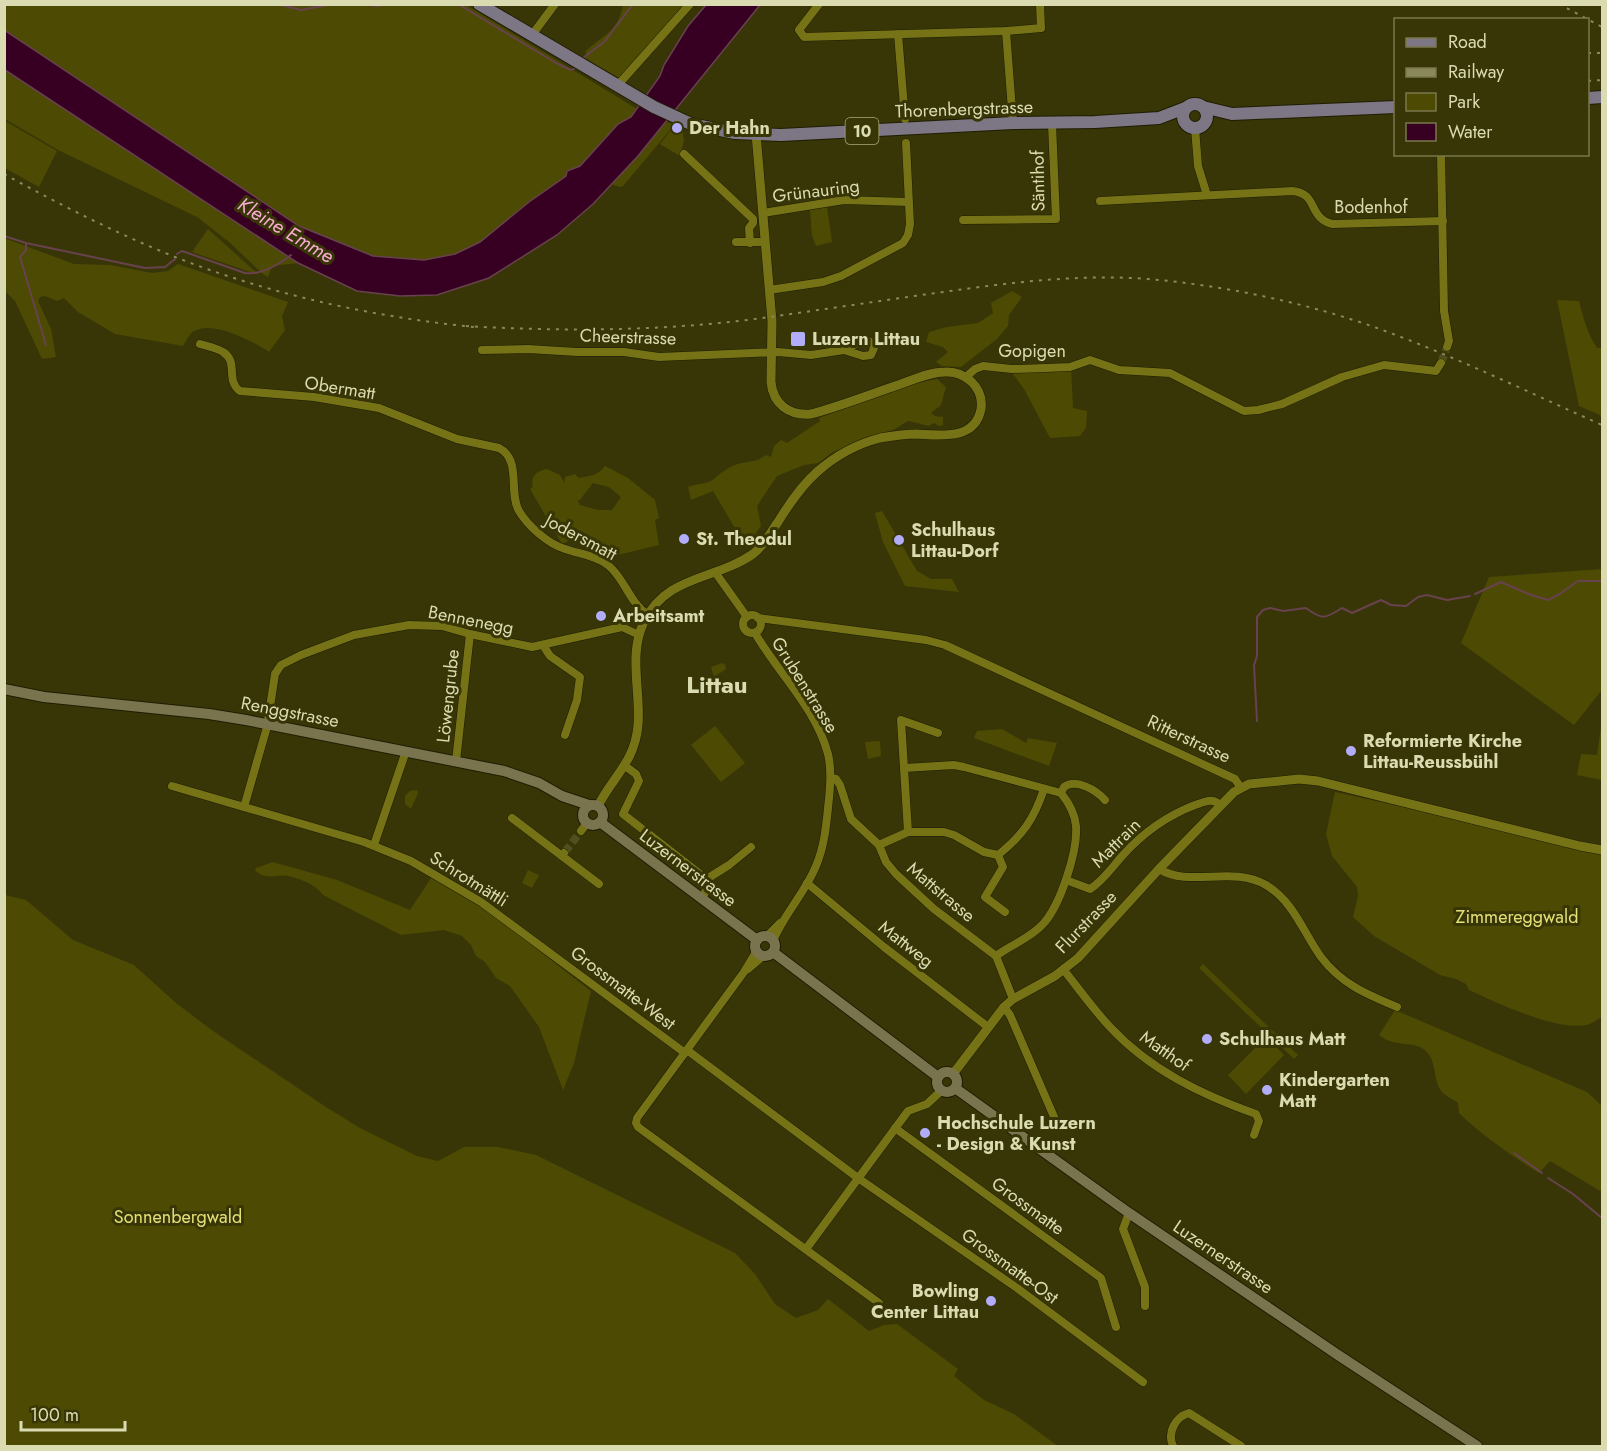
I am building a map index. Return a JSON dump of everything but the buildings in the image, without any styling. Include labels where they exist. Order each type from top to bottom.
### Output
[{"type":"main road","name":"Thorenbergstrasse","points":[[479,4],[634,96],[680,119],[713,130],[756,135],[1013,123],[1052,124],[1159,117],[1185,108]]},
{"type":"main road","name":"10","points":[[1185,108],[1193,104],[1232,114]]},
{"type":"main road","points":[[1185,108],[1183,117],[1195,125],[1207,116],[1203,107]]},
{"type":"main road","name":"10","points":[[1195,125],[1232,114],[1394,107]]},
{"type":"main road","name":"Thorenbergstrasse","points":[[1159,117],[1195,125]]},
{"type":"main road","name":"Renggstrasse","points":[[4,689],[44,697],[209,714],[406,751],[518,775],[562,796],[594,805]]},
{"type":"main road","name":"Renggstrasse","points":[[562,796],[584,824]]},
{"type":"main road","points":[[594,805],[603,815],[600,822],[593,825],[584,824],[583,810],[594,805]]},
{"type":"main road","name":"Luzernerstrasse","points":[[600,822],[938,1077]]},
{"type":"main road","points":[[946,1072],[953,1074],[957,1079],[955,1088],[950,1091],[942,1090],[937,1083],[938,1077],[946,1072]]},
{"type":"main road","name":"Luzernerstrasse","points":[[955,1088],[1130,1213],[1338,1355],[1477,1446]]},
{"type":"street","points":[[532,35],[555,4]]},
{"type":"street","points":[[617,86],[690,4]]},
{"type":"street","points":[[819,4],[799,30],[804,37],[1041,28],[1040,4]]},
{"type":"street","points":[[1006,31],[1013,123]]},
{"type":"street","points":[[898,34],[906,119]]},
{"type":"street","name":"Säntihof","points":[[963,220],[1056,219],[1052,124]]},
{"type":"street","points":[[1195,125],[1198,166],[1207,195]]},
{"type":"street","points":[[594,805],[625,766],[633,750],[638,726],[636,656],[639,635],[648,615],[661,599],[674,589],[742,561],[756,551],[767,539],[807,481],[845,452],[882,438],[914,434],[962,433],[971,426],[980,412],[981,400],[976,387],[966,377],[952,372],[931,374],[815,413],[798,414],[783,408],[773,394],[771,382],[769,290],[756,135]]},
{"type":"street","points":[[769,290],[823,282],[841,276],[903,243],[908,235],[910,224],[906,143]]},
{"type":"street","points":[[684,154],[753,219],[749,228],[750,243]]},
{"type":"street","points":[[1441,156],[1444,311],[1449,341],[1447,347]]},
{"type":"street","name":"Bodenhof","points":[[1100,201],[1301,192],[1311,201],[1320,219],[1333,224],[1443,221]]},
{"type":"street","name":"Grünauring","points":[[763,213],[844,200],[908,202]]},
{"type":"street","points":[[736,242],[765,242]]},
{"type":"street","name":"Obermatt","points":[[200,344],[223,351],[230,358],[233,365],[234,386],[240,391],[314,397],[379,408],[457,439],[499,448]]},
{"type":"street","name":"Cheerstrasse","points":[[482,350],[624,352],[659,357],[772,353],[811,356],[844,350]]},
{"type":"street","name":"Gopigen","points":[[966,377],[975,369],[983,366],[1012,369],[1070,367],[1090,360],[1119,370],[1170,373],[1244,411],[1282,404],[1342,376],[1384,365],[1436,371],[1441,363]]},
{"type":"street","name":"Jodersmatt","points":[[499,448],[509,456],[516,504],[533,529],[562,549],[588,555],[608,565],[624,584],[638,608],[648,615]]},
{"type":"street","points":[[715,572],[747,617]]},
{"type":"street","name":"Ritterstrasse","points":[[747,617],[751,615],[758,625],[769,620],[926,640],[945,645],[1235,779],[1241,788],[1249,784],[1285,780],[1317,781],[1602,850]]},
{"type":"street","name":"Grubenstrasse","points":[[747,617],[743,625],[745,630],[750,633],[758,625],[821,735],[828,755],[831,778],[823,849],[807,883],[765,946]]},
{"type":"street","name":"Bennenegg","points":[[268,724],[275,674],[281,665],[354,635],[409,625],[435,625],[532,647],[622,627],[639,635]]},
{"type":"street","name":"Löwengrube","points":[[456,761],[470,634]]},
{"type":"street","points":[[543,645],[550,656],[580,677],[577,700],[565,735]]},
{"type":"street","points":[[908,832],[901,720],[938,733]]},
{"type":"street","points":[[244,807],[268,724]]},
{"type":"street","points":[[374,845],[406,751]]},
{"type":"street","points":[[904,768],[954,765],[964,767],[1060,793],[1071,807],[1076,825],[1075,844],[1066,880],[1054,908],[1040,927],[996,956],[1013,999]]},
{"type":"street","points":[[625,766],[634,772],[639,781],[623,814],[705,880],[707,890],[702,899]]},
{"type":"street","name":"Mattstrasse","points":[[831,778],[836,779],[840,785],[851,819],[879,845],[886,862],[896,874],[934,909],[996,956]]},
{"type":"street","points":[[1060,793],[1066,784],[1071,783],[1097,791],[1105,800]]},
{"type":"street","name":"Schrotmättli","points":[[172,786],[374,845],[411,861],[481,902],[544,948]]},
{"type":"street","name":"Flurstrasse","points":[[953,1074],[1004,1007],[1013,999],[1063,969],[1087,949],[1159,868],[1220,805],[1241,788]]},
{"type":"street","points":[[998,855],[1012,844],[1027,827],[1044,789]]},
{"type":"street","name":"Mattrain","points":[[1066,880],[1090,889],[1140,837],[1153,827],[1175,814],[1206,801],[1212,800],[1220,805]]},
{"type":"street","points":[[512,818],[564,854],[599,884]]},
{"type":"street","points":[[879,845],[908,832],[944,832],[984,852],[998,855]]},
{"type":"street","points":[[705,880],[729,865],[751,847]]},
{"type":"street","points":[[998,855],[1003,867],[985,897],[1005,912]]},
{"type":"street","points":[[1159,868],[1177,876],[1231,875],[1247,877],[1264,884],[1293,910],[1322,958],[1344,981],[1397,1007]]},
{"type":"street","name":"Mattweg","points":[[807,883],[988,1027]]},
{"type":"street","points":[[765,946],[637,1118],[636,1123],[638,1127],[879,1303]]},
{"type":"street","name":"Grossmatte-West","points":[[544,948],[686,1052]]},
{"type":"street","name":"Matthof","points":[[1063,969],[1112,1029],[1139,1054],[1169,1075],[1213,1099],[1256,1114],[1258,1121],[1254,1135]]},
{"type":"street","points":[[1004,1007],[1010,1015],[1055,1119]]},
{"type":"street","points":[[686,1052],[858,1178]]},
{"type":"street","points":[[806,1249],[908,1112],[927,1104],[942,1090]]},
{"type":"street","name":"Grossmatte","points":[[895,1128],[1101,1278],[1116,1327]]},
{"type":"street","name":"Grossmatte-Ost","points":[[858,1178],[1017,1288],[1143,1382]]},
{"type":"street","points":[[1130,1213],[1123,1229],[1145,1287],[1145,1306]]},
{"type":"street","points":[[1173,1446],[1171,1431],[1179,1418],[1189,1413],[1196,1415],[1241,1446]]},
{"type":"green space","points":[[345,4],[376,7],[386,4],[466,5],[637,109],[631,117],[618,124],[580,166],[567,171],[566,176],[529,202],[480,242],[455,254],[424,260],[373,256],[299,226],[5,30],[4,5]]},
{"type":"green space","points":[[623,5],[686,5],[619,78],[585,58],[586,51],[614,27]]},
{"type":"green space","points":[[4,70],[298,263],[272,266],[268,277],[197,217],[58,150],[5,119]]},
{"type":"green space","points":[[5,121],[57,151],[39,187],[5,168]]},
{"type":"green space","points":[[665,121],[676,126],[670,130],[623,186],[611,184],[638,156]]},
{"type":"green space","points":[[677,127],[682,128],[684,140],[680,156],[660,144],[670,131]]},
{"type":"green space","points":[[827,207],[832,242],[816,246],[812,236],[810,210]]},
{"type":"green space","points":[[208,229],[259,275],[192,252]]},
{"type":"green space","points":[[4,238],[74,264],[110,265],[152,273],[168,271],[178,264],[288,302],[282,316],[285,330],[269,352],[233,333],[212,328],[194,331],[183,346],[115,334],[78,312],[64,298],[57,301],[45,296],[40,297],[38,301],[51,329],[56,357],[42,359],[15,301],[5,291]]},
{"type":"green space","points":[[1012,291],[1022,297],[1009,315],[1008,326],[997,339],[961,367],[942,366],[936,362],[948,352],[943,347],[926,342],[929,332],[978,323],[993,313],[991,303]]},
{"type":"green space","points":[[1557,300],[1579,301],[1591,337],[1597,348],[1602,348],[1602,416],[1579,406]]},
{"type":"green space","points":[[1071,368],[1073,408],[1087,411],[1086,428],[1080,436],[1050,438],[1024,389],[1011,371]]},
{"type":"green space","points":[[937,379],[946,387],[941,405],[931,413],[943,417],[943,425],[939,426],[934,423],[929,426],[908,421],[895,429],[833,452],[818,463],[804,465],[777,476],[757,506],[761,526],[746,547],[713,491],[691,500],[688,487],[711,481],[735,465],[755,461],[766,455],[771,457],[774,446],[781,440],[787,443],[820,421],[819,418],[892,390]]},
{"type":"green space","points":[[605,466],[628,478],[655,500],[659,518],[655,520],[659,545],[605,558],[597,556],[585,533],[562,544],[530,489],[533,487],[533,477],[547,469],[560,475],[564,483],[565,477],[575,474],[579,478],[586,477]],"holes":[[[593,483],[609,487],[621,497],[612,510],[598,510],[580,505],[577,499],[579,501]]]},
{"type":"green space","points":[[882,511],[917,571],[931,579],[952,579],[959,592],[905,586],[883,542],[875,513]]},
{"type":"green space","points":[[1602,569],[1602,692],[1574,725],[1461,643],[1489,577]]},
{"type":"green space","points":[[722,663],[726,669],[714,677],[711,667]]},
{"type":"green space","points":[[1602,720],[1602,780],[1577,775],[1581,754],[1597,755]]},
{"type":"green space","points":[[715,726],[745,763],[721,782],[691,745]]},
{"type":"green space","points":[[1002,729],[1026,743],[1028,738],[1057,743],[1049,766],[974,738],[977,731]]},
{"type":"green space","points":[[880,741],[881,756],[868,759],[865,742]]},
{"type":"green space","points":[[417,790],[418,793],[411,809],[405,804],[405,796],[410,791]]},
{"type":"green space","name":"Zimmereggwald","points":[[1335,792],[1580,846],[1588,852],[1602,855],[1602,1017],[1588,1024],[1573,1026],[1527,1015],[1469,990],[1466,984],[1440,975],[1374,936],[1353,917],[1358,896],[1357,887],[1332,856],[1326,834]]},
{"type":"green space","points":[[273,862],[337,880],[410,910],[433,875],[497,918],[591,991],[574,1063],[563,1090],[539,1027],[510,986],[496,978],[462,936],[444,930],[401,935],[323,895],[307,882],[288,876],[263,875],[255,870]]},
{"type":"green space","points":[[528,870],[539,875],[532,888],[522,883]]},
{"type":"green space","name":"Sonnenbergwald","points":[[5,895],[26,900],[73,940],[134,965],[176,1003],[213,1031],[360,1128],[417,1156],[438,1161],[464,1147],[498,1147],[536,1155],[735,1253],[755,1274],[775,1304],[796,1318],[818,1310],[828,1299],[869,1331],[884,1325],[897,1324],[958,1369],[954,1376],[984,1400],[1014,1414],[1058,1446],[5,1446]]},
{"type":"green space","points":[[1203,964],[1298,1055],[1294,1059],[1199,968]]},
{"type":"green space","points":[[1395,1010],[1587,1092],[1602,1106],[1602,1192],[1550,1161],[1539,1173],[1468,1122],[1459,1113],[1458,1103],[1439,1088],[1432,1061],[1427,1052],[1416,1046],[1392,1042],[1379,1035]]},
{"type":"green space","points":[[1266,1037],[1284,1055],[1246,1094],[1228,1075]]},
{"type":"water","name":"Kleine Emme","points":[[706,5],[760,5],[638,156],[593,204],[557,235],[489,278],[437,295],[400,296],[357,291],[298,263],[5,70],[4,30],[299,226],[373,256],[424,260],[455,254],[480,242],[529,202],[566,176],[567,171],[580,166],[618,124],[631,117],[660,76],[664,65],[688,26]]},
{"type":"waterway","points":[[278,4],[301,10],[350,4]]},
{"type":"waterway","points":[[357,4],[377,6],[388,4]]},
{"type":"waterway","points":[[458,4],[556,63],[571,70],[574,69]]},
{"type":"waterway","points":[[583,58],[605,41],[633,4]]},
{"type":"waterway","points":[[4,236],[26,243],[145,268],[165,267],[175,259]]},
{"type":"waterway","points":[[26,243],[26,250],[20,257],[46,345]]},
{"type":"waterway","name":"Kleine Emme","points":[[177,254],[182,251],[245,273],[269,268],[291,255]]},
{"type":"waterway","points":[[1475,594],[1501,582],[1548,600],[1578,581],[1602,581]]},
{"type":"waterway","points":[[1257,721],[1254,665],[1257,656],[1257,617],[1263,610],[1270,608],[1283,611],[1306,608],[1324,617],[1342,608],[1352,613],[1381,600],[1391,605],[1406,606],[1418,597],[1427,595],[1447,600],[1470,596]]},
{"type":"waterway","points":[[1514,1153],[1542,1173]]},
{"type":"waterway","points":[[1548,1178],[1573,1194],[1602,1218]]},
{"type":"tunnel","points":[[1441,363],[1447,347]]},
{"type":"tunnel","points":[[565,852],[581,831]]},
{"type":"railway","points":[[1559,4],[1585,18]]},
{"type":"railway","points":[[1589,20],[1602,27]]},
{"type":"railway","points":[[1589,53],[1602,53]]},
{"type":"railway","points":[[1589,81],[1602,80]]},
{"type":"railway","points":[[4,174],[129,237],[239,280],[372,313],[474,327]]},
{"type":"railway","points":[[466,326],[621,329],[700,325],[1024,282],[1073,278],[1148,279],[1264,296],[1350,319],[1434,350],[1602,425]]},
{"type":"place","name":"Der Hahn","points":[[677,128]]},
{"type":"place","name":"Luzern Littau","points":[[798,339]]},
{"type":"place","name":"St. Theodul","points":[[684,539]]},
{"type":"place","name":"Schulhaus Littau-Dorf","points":[[899,540]]},
{"type":"place","name":"Arbeitsamt","points":[[601,616]]},
{"type":"place","name":"Reformierte Kirche Littau-Reussbühl","points":[[1351,751]]},
{"type":"place","name":"Schulhaus Matt","points":[[1207,1039]]},
{"type":"place","name":"Kindergarten Matt","points":[[1267,1090]]},
{"type":"place","name":"Hochschule Luzern - Design & Kunst","points":[[925,1133]]},
{"type":"place","name":"Bowling Center Littau","points":[[991,1301]]},
{"type":"district","name":"Littau","points":[[717,685]]}]
